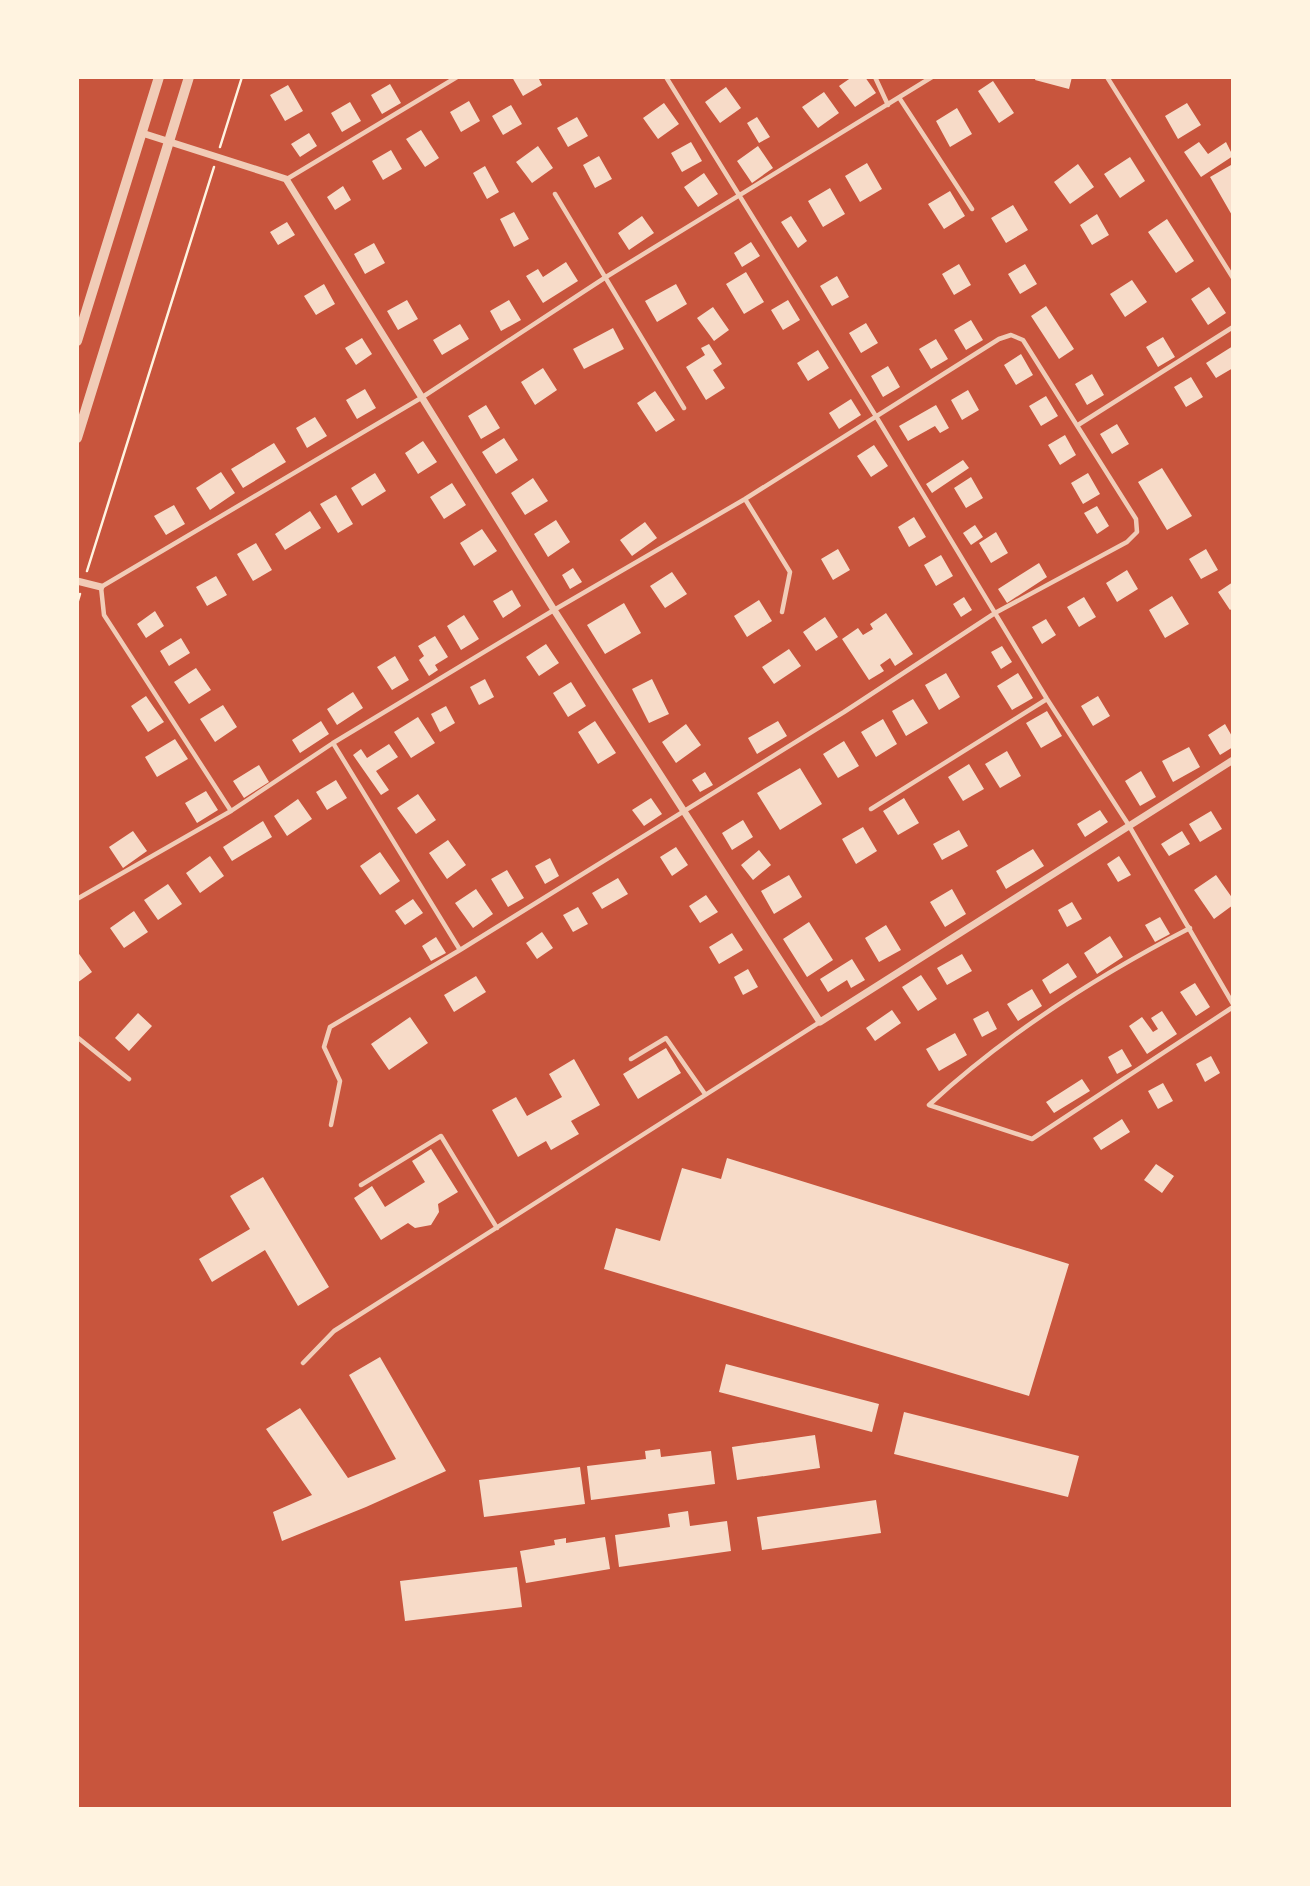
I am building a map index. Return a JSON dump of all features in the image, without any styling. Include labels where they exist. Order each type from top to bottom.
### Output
[{"type":"street","points":[[77,341],[159,77]]},
{"type":"street","points":[[77,438],[189,77]]},
{"type":"street","points":[[142,133],[286,179],[554,610],[820,1022],[1128,824],[1233,760]]},
{"type":"street","points":[[80,582],[101,587]]},
{"type":"lane","points":[[286,179],[457,77]]},
{"type":"lane","points":[[666,77],[1047,699],[1128,824],[1190,928],[1233,1006],[1032,1139],[929,1105],[968,1070],[1076,993],[1145,951],[1190,928]]},
{"type":"lane","points":[[875,77],[888,105]]},
{"type":"lane","points":[[231,811],[104,615],[101,587],[421,398],[606,277],[932,77]]},
{"type":"lane","points":[[1107,77],[1233,278]]},
{"type":"lane","points":[[900,99],[972,209]]},
{"type":"lane","points":[[555,194],[684,408]]},
{"type":"lane","points":[[1078,425],[1233,327]]},
{"type":"lane","points":[[77,899],[231,811],[333,743],[745,499],[999,339],[1011,335],[1023,340],[1136,519],[1137,532],[1127,542],[995,613],[844,712],[460,950],[330,1027],[324,1047],[340,1081],[331,1125]]},
{"type":"lane","points":[[745,499],[790,572],[782,612]]},
{"type":"lane","points":[[871,809],[1047,699]]},
{"type":"lane","points":[[333,743],[460,950]]},
{"type":"lane","points":[[303,1363],[334,1331],[820,1022]]},
{"type":"lane","points":[[77,1037],[130,1079]]},
{"type":"lane","points":[[631,1059],[666,1038],[705,1094]]},
{"type":"lane","points":[[361,1185],[441,1136],[497,1228]]},
{"type":"path","points":[[77,604],[80,582],[242,77]]},
{"type":"building","points":[[512,77],[538,77],[542,85],[523,96]]},
{"type":"building","points":[[852,77],[865,77],[876,93],[855,107],[839,86]]},
{"type":"building","points":[[1036,77],[1072,77],[1069,89],[1035,80]]},
{"type":"building","points":[[993,81],[1014,113],[999,123],[978,91]]},
{"type":"building","points":[[390,84],[401,103],[382,114],[371,95]]},
{"type":"building","points":[[288,85],[303,111],[285,121],[270,95]]},
{"type":"building","points":[[726,87],[741,108],[720,123],[705,102]]},
{"type":"building","points":[[824,92],[839,113],[818,128],[802,107]]},
{"type":"building","points":[[469,101],[480,121],[461,132],[450,112]]},
{"type":"building","points":[[350,102],[361,121],[342,132],[331,113]]},
{"type":"building","points":[[664,103],[679,124],[658,139],[643,118]]},
{"type":"building","points":[[1187,103],[1201,125],[1178,139],[1165,116]]},
{"type":"building","points":[[511,105],[522,124],[503,135],[492,116]]},
{"type":"building","points":[[957,108],[972,134],[950,147],[936,121]]},
{"type":"building","points":[[577,117],[588,136],[568,147],[557,128]]},
{"type":"building","points":[[757,117],[770,137],[759,143],[747,123]]},
{"type":"building","points":[[421,130],[439,158],[425,167],[406,139]]},
{"type":"building","points":[[309,133],[317,146],[300,157],[291,144]]},
{"type":"building","points":[[691,142],[702,161],[682,172],[671,153]]},
{"type":"building","points":[[1199,142],[1208,154],[1226,142],[1233,156],[1201,177],[1184,152]]},
{"type":"building","points":[[538,146],[553,168],[532,183],[516,162]]},
{"type":"building","points":[[758,146],[773,168],[752,183],[737,161]]},
{"type":"building","points":[[391,150],[402,169],[383,180],[372,161]]},
{"type":"building","points":[[599,156],[612,179],[595,188],[583,165]]},
{"type":"building","points":[[1130,157],[1145,181],[1120,198],[1104,174]]},
{"type":"building","points":[[867,163],[882,189],[860,202],[845,176]]},
{"type":"building","points":[[1078,164],[1094,187],[1070,204],[1054,182]]},
{"type":"building","points":[[1231,165],[1233,169],[1233,217],[1210,177]]},
{"type":"building","points":[[485,166],[499,192],[487,199],[473,173]]},
{"type":"building","points":[[704,173],[718,194],[698,207],[684,187]]},
{"type":"building","points":[[343,186],[351,200],[335,210],[327,197]]},
{"type":"building","points":[[830,188],[845,214],[823,227],[808,201]]},
{"type":"building","points":[[950,191],[965,216],[944,229],[928,204]]},
{"type":"building","points":[[1013,205],[1028,230],[1006,243],[991,218]]},
{"type":"building","points":[[514,212],[529,239],[514,247],[500,219]]},
{"type":"building","points":[[1097,214],[1109,235],[1092,245],[1080,225]]},
{"type":"building","points":[[642,216],[654,233],[629,250],[618,233]]},
{"type":"building","points":[[791,216],[807,241],[798,248],[781,222]]},
{"type":"building","points":[[1167,219],[1194,261],[1176,273],[1148,232]]},
{"type":"building","points":[[287,222],[295,235],[278,245],[270,232]]},
{"type":"building","points":[[751,242],[760,256],[742,267],[734,253]]},
{"type":"building","points":[[374,243],[385,263],[365,274],[354,254]]},
{"type":"building","points":[[566,262],[578,281],[543,303],[526,276],[538,269],[543,277]]},
{"type":"building","points":[[959,264],[971,285],[954,295],[942,274]]},
{"type":"building","points":[[1025,264],[1037,284],[1020,294],[1008,274]]},
{"type":"building","points":[[746,272],[764,302],[744,314],[726,284]]},
{"type":"building","points":[[837,276],[849,297],[832,306],[820,286]]},
{"type":"building","points":[[1132,280],[1147,302],[1125,317],[1110,294]]},
{"type":"building","points":[[324,284],[335,304],[316,315],[304,296]]},
{"type":"building","points":[[676,284],[687,304],[657,322],[645,301]]},
{"type":"building","points":[[1209,287],[1226,313],[1208,325],[1191,299]]},
{"type":"building","points":[[407,300],[418,319],[398,330],[387,311]]},
{"type":"building","points":[[509,300],[521,320],[501,331],[490,311]]},
{"type":"building","points":[[788,300],[800,320],[783,330],[771,310]]},
{"type":"building","points":[[1046,306],[1074,349],[1059,359],[1031,316]]},
{"type":"building","points":[[713,307],[729,330],[714,341],[697,318]]},
{"type":"building","points":[[971,320],[983,340],[966,350],[954,330]]},
{"type":"building","points":[[866,323],[878,343],[861,353],[849,333]]},
{"type":"building","points":[[460,324],[469,339],[442,355],[433,340]]},
{"type":"building","points":[[613,328],[624,349],[584,369],[573,349]]},
{"type":"building","points":[[1163,337],[1175,357],[1158,367],[1146,347]]},
{"type":"building","points":[[362,338],[372,354],[356,365],[345,348]]},
{"type":"building","points":[[936,339],[948,359],[931,369],[919,349]]},
{"type":"building","points":[[709,344],[722,364],[713,370],[725,388],[706,400],[686,367],[705,355],[701,348]]},
{"type":"building","points":[[1233,346],[1233,368],[1216,378],[1206,363]]},
{"type":"building","points":[[818,350],[829,368],[808,381],[797,363]]},
{"type":"building","points":[[1021,354],[1033,375],[1016,385],[1004,365]]},
{"type":"building","points":[[888,366],[900,387],[883,397],[871,376]]},
{"type":"building","points":[[543,368],[557,390],[535,405],[521,382]]},
{"type":"building","points":[[1092,374],[1104,395],[1087,405],[1075,384]]},
{"type":"building","points":[[1191,377],[1203,397],[1186,407],[1174,387]]},
{"type":"building","points":[[365,389],[376,408],[357,419],[346,400]]},
{"type":"building","points":[[968,390],[979,410],[962,420],[951,400]]},
{"type":"building","points":[[655,391],[675,420],[656,432],[637,403]]},
{"type":"building","points":[[1046,396],[1058,416],[1041,426],[1029,406]]},
{"type":"building","points":[[851,399],[861,415],[839,429],[829,413]]},
{"type":"building","points":[[486,405],[500,428],[481,439],[468,416]]},
{"type":"building","points":[[936,405],[949,428],[940,433],[935,426],[908,441],[899,426]]},
{"type":"building","points":[[315,417],[327,436],[307,448],[296,428]]},
{"type":"building","points":[[1117,424],[1129,444],[1112,454],[1100,434]]},
{"type":"building","points":[[1065,435],[1076,455],[1060,465],[1048,445]]},
{"type":"building","points":[[504,438],[518,460],[496,474],[482,452]]},
{"type":"building","points":[[423,441],[437,462],[418,474],[405,453]]},
{"type":"building","points":[[274,443],[286,462],[243,488],[231,469]]},
{"type":"building","points":[[874,445],[888,466],[871,477],[857,456]]},
{"type":"building","points":[[963,460],[969,468],[932,493],[926,484]]},
{"type":"building","points":[[1162,468],[1192,516],[1167,530],[1138,482]]},
{"type":"building","points":[[221,472],[235,493],[210,510],[196,488]]},
{"type":"building","points":[[375,473],[386,491],[362,506],[351,488]]},
{"type":"building","points":[[1088,473],[1100,494],[1083,504],[1071,483]]},
{"type":"building","points":[[971,477],[983,498],[966,508],[954,488]]},
{"type":"building","points":[[533,478],[548,501],[525,515],[511,493]]},
{"type":"building","points":[[452,483],[466,505],[444,519],[430,497]]},
{"type":"building","points":[[336,495],[353,524],[338,533],[320,504]]},
{"type":"building","points":[[174,505],[185,524],[166,535],[154,516]]},
{"type":"building","points":[[1097,506],[1109,526],[1097,534],[1084,513]]},
{"type":"building","points":[[310,511],[321,528],[285,550],[275,534]]},
{"type":"building","points":[[914,517],[926,537],[909,547],[898,527]]},
{"type":"building","points":[[556,520],[570,542],[548,557],[534,534]]},
{"type":"building","points":[[645,522],[657,538],[632,556],[620,540]]},
{"type":"building","points":[[975,525],[983,537],[971,545],[963,533]]},
{"type":"building","points":[[482,529],[497,551],[474,566],[460,543]]},
{"type":"building","points":[[996,532],[1008,553],[991,563],[979,543]]},
{"type":"building","points":[[256,543],[272,570],[253,581],[237,554]]},
{"type":"building","points":[[838,549],[850,570],[833,580],[821,559]]},
{"type":"building","points":[[1206,549],[1218,570],[1201,579],[1189,559]]},
{"type":"building","points":[[941,555],[953,576],[936,586],[924,565]]},
{"type":"building","points":[[1039,563],[1047,577],[1007,603],[998,589]]},
{"type":"building","points":[[573,568],[582,582],[570,589],[562,575]]},
{"type":"building","points":[[1127,570],[1138,589],[1117,602],[1106,583]]},
{"type":"building","points":[[672,572],[687,594],[665,608],[650,586]]},
{"type":"building","points":[[216,576],[227,595],[207,606],[196,587]]},
{"type":"building","points":[[1233,582],[1233,608],[1230,610],[1218,592]]},
{"type":"building","points":[[512,590],[521,606],[503,618],[493,601]]},
{"type":"building","points":[[1172,596],[1189,624],[1165,638],[1149,610]]},
{"type":"building","points":[[964,597],[972,610],[961,617],[953,604]]},
{"type":"building","points":[[1084,597],[1096,617],[1079,627],[1067,607]]},
{"type":"building","points":[[759,600],[772,621],[747,637],[734,616]]},
{"type":"building","points":[[624,603],[641,633],[605,654],[587,625]]},
{"type":"building","points":[[155,611],[164,626],[146,638],[137,624]]},
{"type":"building","points":[[886,613],[913,654],[895,666],[890,658],[880,665],[884,671],[869,680],[842,639],[858,628],[863,635],[873,629],[870,624]]},
{"type":"building","points":[[464,615],[479,639],[461,650],[447,626]]},
{"type":"building","points":[[825,617],[838,637],[816,651],[803,632]]},
{"type":"building","points":[[1046,619],[1056,635],[1042,644],[1032,627]]},
{"type":"building","points":[[435,636],[448,657],[435,665],[438,670],[429,676],[419,660],[424,656],[418,646]]},
{"type":"building","points":[[181,638],[190,653],[169,666],[160,651]]},
{"type":"building","points":[[546,644],[559,663],[539,676],[526,657]]},
{"type":"building","points":[[1002,646],[1012,662],[1001,669],[991,652]]},
{"type":"building","points":[[789,649],[801,666],[774,684],[762,667]]},
{"type":"building","points":[[395,656],[409,680],[392,690],[377,667]]},
{"type":"building","points":[[196,668],[211,690],[189,704],[174,682]]},
{"type":"building","points":[[946,673],[960,697],[939,710],[925,685]]},
{"type":"building","points":[[1018,673],[1033,698],[1012,710],[997,686]]},
{"type":"building","points":[[485,679],[494,697],[479,705],[470,687]]},
{"type":"building","points":[[652,679],[669,714],[649,723],[632,689]]},
{"type":"building","points":[[571,682],[586,706],[568,717],[553,693]]},
{"type":"building","points":[[353,692],[363,708],[337,725],[327,709]]},
{"type":"building","points":[[146,696],[164,722],[148,732],[131,706]]},
{"type":"building","points":[[1098,696],[1110,716],[1093,726],[1081,706]]},
{"type":"building","points":[[913,699],[928,723],[906,736],[892,711]]},
{"type":"building","points":[[223,705],[237,727],[215,742],[200,719]]},
{"type":"building","points":[[446,706],[455,723],[440,732],[431,714]]},
{"type":"building","points":[[1047,711],[1062,736],[1041,748],[1026,723]]},
{"type":"building","points":[[418,717],[435,743],[411,758],[394,732]]},
{"type":"building","points":[[883,719],[897,744],[876,757],[861,732]]},
{"type":"building","points":[[321,721],[329,734],[300,753],[292,740]]},
{"type":"building","points":[[595,721],[616,753],[598,764],[578,732]]},
{"type":"building","points":[[778,721],[787,736],[757,754],[748,738]]},
{"type":"building","points":[[686,724],[701,745],[676,763],[662,742]]},
{"type":"building","points":[[1225,724],[1233,738],[1233,747],[1220,755],[1208,735]]},
{"type":"building","points":[[175,739],[188,759],[157,777],[145,757]]},
{"type":"building","points":[[844,741],[859,766],[838,778],[823,754]]},
{"type":"building","points":[[389,744],[398,757],[376,771],[389,790],[381,795],[353,755],[361,749],[367,758]]},
{"type":"building","points":[[1189,747],[1200,767],[1173,782],[1162,761]]},
{"type":"building","points":[[1007,751],[1021,776],[1000,788],[985,764]]},
{"type":"building","points":[[969,764],[984,789],[963,801],[948,777]]},
{"type":"building","points":[[259,765],[269,782],[244,798],[233,781]]},
{"type":"building","points":[[800,768],[822,804],[780,830],[757,793]]},
{"type":"building","points":[[1141,771],[1156,797],[1140,806],[1125,781]]},
{"type":"building","points":[[705,772],[713,785],[700,792],[692,780]]},
{"type":"building","points":[[336,780],[347,798],[327,810],[316,792]]},
{"type":"building","points":[[206,791],[218,810],[197,823],[185,803]]},
{"type":"building","points":[[418,794],[436,820],[416,834],[397,808]]},
{"type":"building","points":[[651,798],[662,814],[644,826],[632,810]]},
{"type":"building","points":[[904,798],[919,823],[898,835],[883,811]]},
{"type":"building","points":[[298,799],[312,819],[287,836],[274,816]]},
{"type":"building","points":[[1100,810],[1108,822],[1085,837],[1077,824]]},
{"type":"building","points":[[1211,811],[1222,829],[1200,842],[1189,824]]},
{"type":"building","points":[[743,820],[753,837],[732,850],[722,833]]},
{"type":"building","points":[[263,821],[272,837],[232,861],[223,847]]},
{"type":"building","points":[[863,827],[877,851],[856,864],[842,839]]},
{"type":"building","points":[[959,830],[968,846],[942,860],[933,844]]},
{"type":"building","points":[[133,831],[147,851],[123,868],[109,847]]},
{"type":"building","points":[[1182,831],[1190,844],[1169,856],[1161,844]]},
{"type":"building","points":[[448,840],[466,865],[447,879],[429,853]]},
{"type":"building","points":[[676,847],[688,865],[672,876],[660,857]]},
{"type":"building","points":[[1033,849],[1044,866],[1006,889],[996,871]]},
{"type":"building","points":[[759,850],[771,865],[753,880],[741,865]]},
{"type":"building","points":[[380,852],[400,881],[380,895],[360,866]]},
{"type":"building","points":[[210,856],[224,876],[200,893],[186,873]]},
{"type":"building","points":[[1119,856],[1131,875],[1118,882],[1107,864]]},
{"type":"building","points":[[550,858],[559,876],[545,884],[535,866]]},
{"type":"building","points":[[507,870],[524,898],[508,907],[491,879]]},
{"type":"building","points":[[789,875],[802,897],[774,914],[761,891]]},
{"type":"building","points":[[1216,875],[1233,899],[1233,905],[1214,919],[1194,890]]},
{"type":"building","points":[[618,878],[628,894],[602,909],[592,893]]},
{"type":"building","points":[[168,884],[182,904],[158,920],[144,900]]},
{"type":"building","points":[[476,889],[493,914],[473,928],[455,903]]},
{"type":"building","points":[[952,889],[966,914],[945,927],[930,902]]},
{"type":"building","points":[[706,895],[718,912],[700,923],[689,906]]},
{"type":"building","points":[[413,899],[423,913],[405,925],[395,911]]},
{"type":"building","points":[[1072,902],[1082,919],[1067,927],[1058,910]]},
{"type":"building","points":[[578,907],[588,924],[573,932],[563,915]]},
{"type":"building","points":[[134,911],[148,932],[124,948],[110,928]]},
{"type":"building","points":[[1160,917],[1170,934],[1155,942],[1145,925]]},
{"type":"building","points":[[809,922],[833,960],[807,977],[783,939]]},
{"type":"building","points":[[886,925],[901,950],[879,962],[865,938]]},
{"type":"building","points":[[542,932],[553,948],[537,959],[526,943]]},
{"type":"building","points":[[732,933],[743,950],[719,964],[709,947]]},
{"type":"building","points":[[1110,936],[1123,957],[1097,974],[1084,953]]},
{"type":"building","points":[[436,937],[446,953],[431,961],[422,946]]},
{"type":"building","points":[[77,951],[92,972],[77,983]]},
{"type":"building","points":[[962,954],[972,971],[947,985],[937,968]]},
{"type":"building","points":[[852,959],[865,980],[851,988],[847,980],[828,992],[820,979]]},
{"type":"building","points":[[1068,963],[1077,977],[1050,994],[1042,980]]},
{"type":"building","points":[[748,969],[758,987],[743,995],[734,977]]},
{"type":"building","points":[[921,975],[937,999],[918,1011],[902,987]]},
{"type":"building","points":[[476,976],[486,992],[454,1012],[444,995]]},
{"type":"building","points":[[1195,983],[1210,1007],[1196,1016],[1180,992]]},
{"type":"building","points":[[1032,989],[1042,1006],[1018,1021],[1007,1004]]},
{"type":"building","points":[[892,1010],[901,1023],[875,1041],[866,1028]]},
{"type":"building","points":[[988,1011],[997,1029],[982,1037],[973,1019]]},
{"type":"building","points":[[1162,1011],[1177,1034],[1147,1054],[1129,1026],[1142,1017],[1153,1032],[1158,1029],[1151,1018]]},
{"type":"building","points":[[138,1013],[152,1026],[129,1051],[115,1038]]},
{"type":"building","points":[[410,1017],[428,1043],[389,1070],[371,1044]]},
{"type":"building","points":[[955,1033],[967,1055],[939,1071],[926,1049]]},
{"type":"building","points":[[666,1048],[681,1073],[638,1099],[623,1074]]},
{"type":"building","points":[[1122,1049],[1132,1066],[1117,1074],[1108,1057]]},
{"type":"building","points":[[1211,1056],[1220,1073],[1205,1082],[1196,1064]]},
{"type":"building","points":[[574,1059],[600,1105],[571,1121],[579,1134],[551,1150],[546,1141],[518,1157],[492,1110],[516,1097],[527,1116],[562,1097],[549,1074]]},
{"type":"building","points":[[1082,1079],[1090,1091],[1054,1113],[1046,1102]]},
{"type":"building","points":[[1163,1083],[1173,1101],[1158,1109],[1148,1091]]},
{"type":"building","points":[[1122,1119],[1130,1132],[1101,1150],[1093,1138]]},
{"type":"building","points":[[431,1149],[458,1192],[438,1204],[439,1212],[431,1225],[415,1228],[408,1223],[381,1240],[354,1198],[372,1186],[385,1207],[425,1182],[412,1161]]},
{"type":"building","points":[[727,1158],[1069,1264],[1029,1396],[604,1269],[616,1228],[660,1241],[682,1168],[721,1179]]},
{"type":"building","points":[[1156,1164],[1174,1176],[1162,1193],[1144,1180]]},
{"type":"building","points":[[263,1177],[329,1287],[298,1306],[265,1250],[212,1282],[199,1259],[250,1229],[230,1196]]},
{"type":"building","points":[[380,1357],[446,1471],[282,1541],[273,1512],[312,1495],[266,1429],[300,1408],[348,1478],[396,1459],[349,1375]]},
{"type":"building","points":[[726,1364],[879,1404],[872,1432],[719,1392]]},
{"type":"building","points":[[904,1412],[1079,1456],[1068,1497],[894,1454]]},
{"type":"building","points":[[815,1435],[820,1468],[737,1480],[732,1447]]},
{"type":"building","points":[[660,1449],[661,1457],[711,1451],[715,1484],[591,1500],[587,1466],[646,1459],[645,1451]]},
{"type":"building","points":[[580,1467],[585,1504],[484,1517],[479,1480]]},
{"type":"building","points":[[876,1500],[881,1533],[762,1550],[757,1517]]},
{"type":"building","points":[[688,1511],[690,1526],[727,1521],[731,1551],[619,1567],[615,1535],[670,1527],[668,1514]]},
{"type":"building","points":[[605,1537],[610,1569],[526,1583],[520,1551],[555,1545],[554,1540],[566,1538],[566,1543]]},
{"type":"building","points":[[517,1567],[522,1607],[405,1621],[400,1581]]}]
